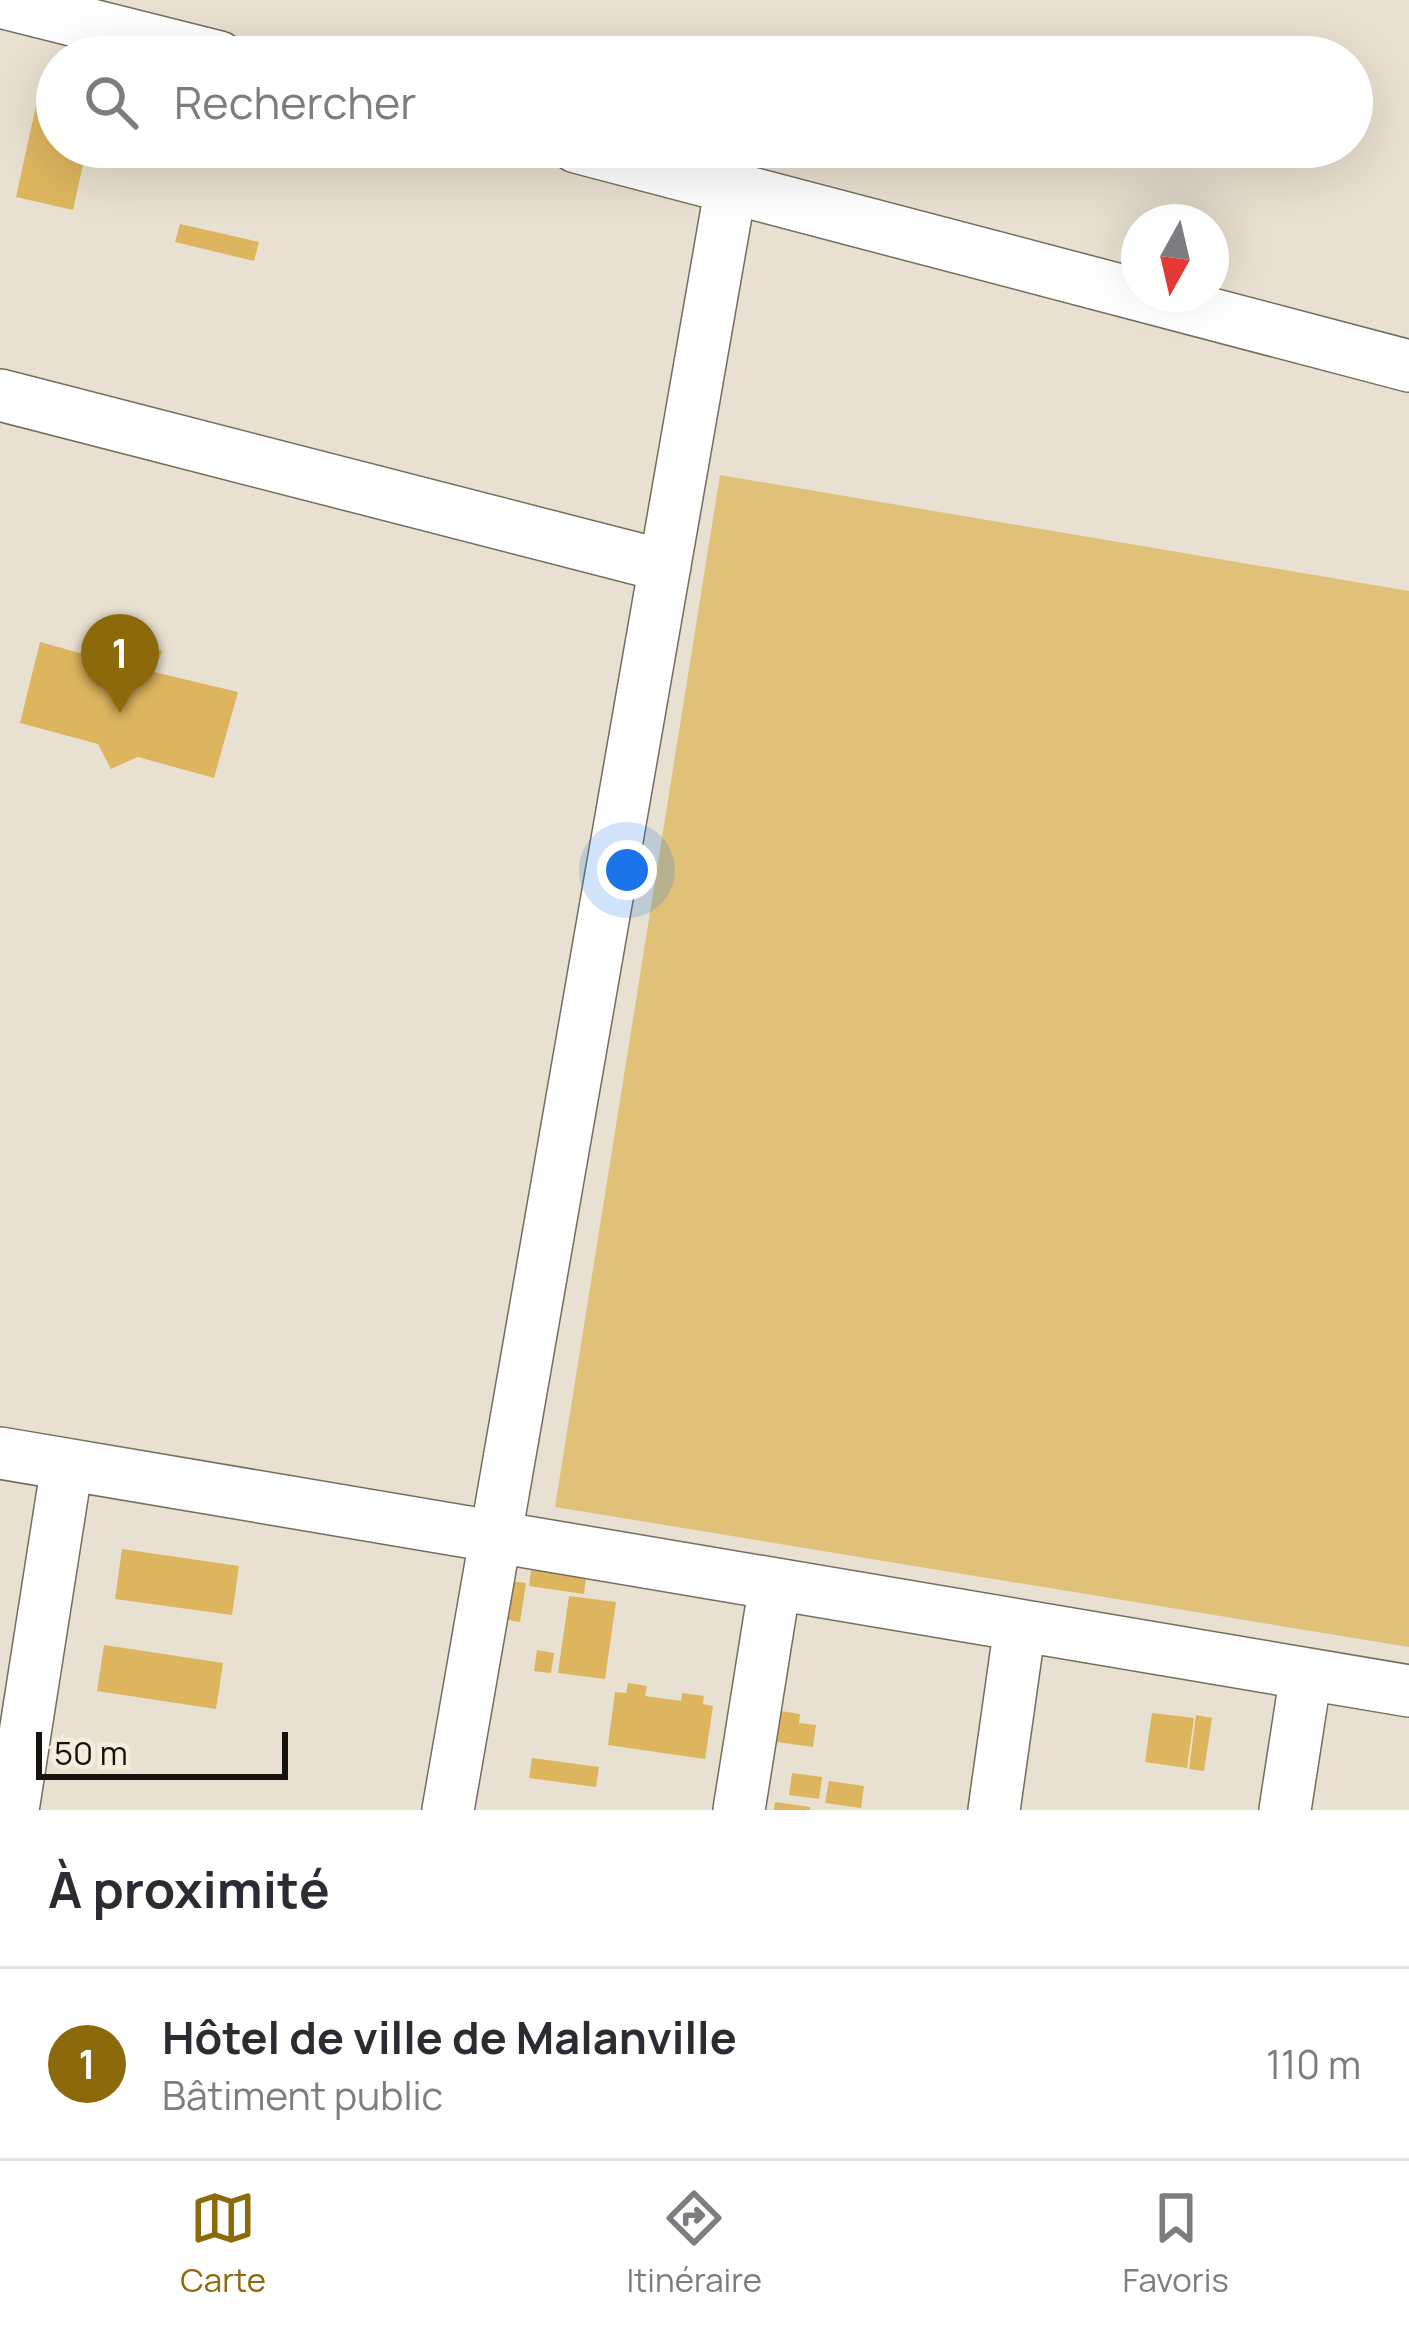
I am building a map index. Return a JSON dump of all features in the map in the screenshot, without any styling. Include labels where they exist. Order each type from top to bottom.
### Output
[{"type":"street","points":[[0,2],[135,36]]},
{"type":"street","points":[[659,168],[1409,366]]},
{"type":"street","points":[[448,1810],[731,186]]},
{"type":"street","points":[[1237,322],[1409,333]]},
{"type":"street","points":[[0,395],[664,566]]},
{"type":"street","points":[[0,1454],[1409,1691]]},
{"type":"street","points":[[13,1810],[67,1465]]},
{"type":"street","points":[[740,1810],[775,1584]]},
{"type":"street","points":[[994,1810],[1021,1626]]},
{"type":"street","points":[[1285,1810],[1306,1674]]},
{"type":"shaded area","points":[[720,475],[1409,591],[1409,1647],[555,1507]]},
{"type":"building","points":[[36,106],[36,168],[82,168],[73,210],[16,197]]},
{"type":"building","points":[[180,224],[259,242],[254,261],[175,242]]},
{"type":"building","points":[[118,634],[162,651],[154,672],[238,692],[214,778],[138,757],[111,769],[98,744],[20,723],[40,642],[112,662]]},
{"type":"building","points":[[122,1549],[239,1566],[232,1615],[115,1599]]},
{"type":"building","points":[[531,1570],[586,1578],[584,1594],[529,1586]]},
{"type":"building","points":[[509,1581],[526,1583],[520,1622],[503,1619]]},
{"type":"building","points":[[569,1596],[616,1602],[605,1679],[558,1673]]},
{"type":"building","points":[[104,1645],[223,1663],[216,1709],[97,1691]]},
{"type":"building","points":[[537,1650],[554,1653],[551,1673],[534,1671]]},
{"type":"building","points":[[628,1683],[647,1686],[645,1696],[681,1701],[682,1693],[704,1696],[703,1704],[713,1706],[705,1759],[608,1745],[615,1692],[626,1693]]},
{"type":"building","points":[[781,1711],[800,1714],[799,1723],[816,1725],[813,1747],[777,1742]]},
{"type":"building","points":[[1152,1713],[1194,1718],[1187,1768],[1145,1762]]},
{"type":"building","points":[[1196,1715],[1212,1718],[1204,1771],[1189,1769]]},
{"type":"building","points":[[532,1758],[599,1767],[596,1787],[529,1778]]},
{"type":"building","points":[[792,1773],[822,1777],[819,1799],[789,1795]]},
{"type":"building","points":[[829,1781],[864,1786],[861,1808],[825,1803]]},
{"type":"building","points":[[775,1802],[810,1807],[810,1810],[774,1810]]},
{"type":"place","name":"Hôtel de ville de Malanville","points":[[120,713]]}]
